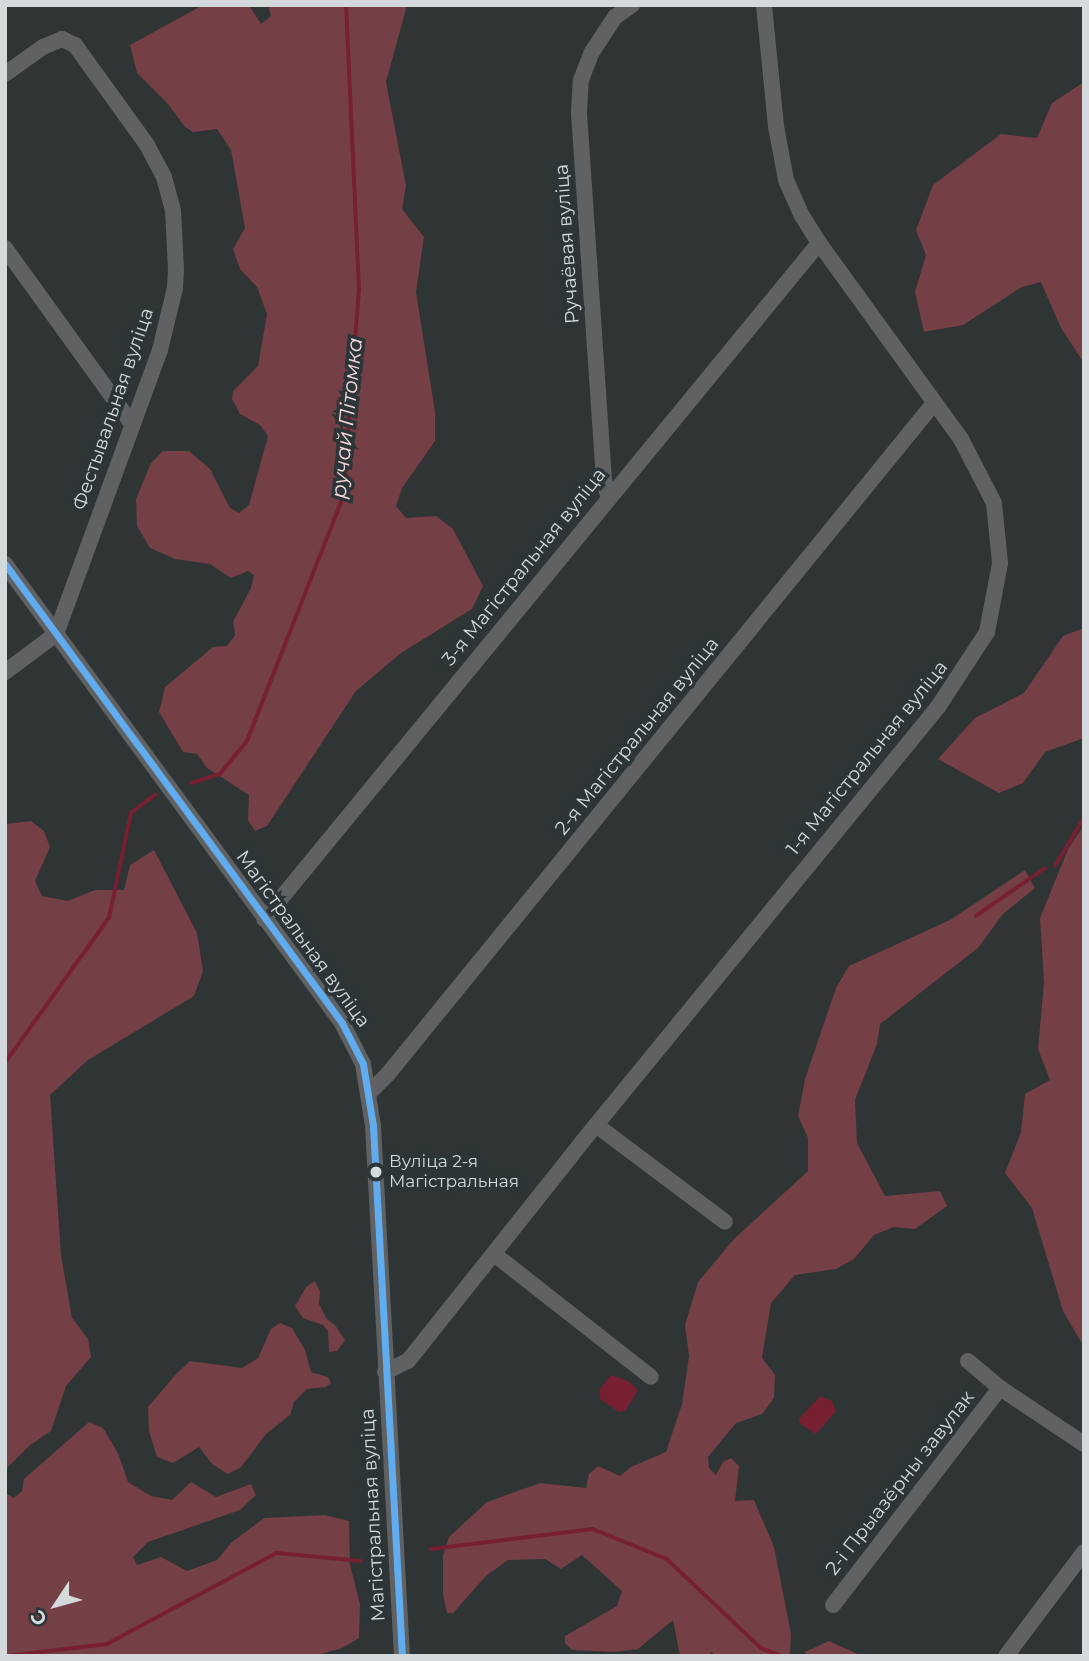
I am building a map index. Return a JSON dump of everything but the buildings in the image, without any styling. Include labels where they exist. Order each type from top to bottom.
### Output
[{"type":"street","name":"Ручаёвая вуліца","points":[[608,496],[604,480],[579,113],[582,80],[592,52],[615,17],[632,5]]},
{"type":"street","name":"1-я Магістральная вуліца","points":[[386,1372],[408,1361],[596,1125],[938,707],[987,632],[1000,563],[993,503],[967,449],[819,243],[786,180],[776,126],[764,5]]},
{"type":"street","name":"Фестывальная вуліца","points":[[5,74],[43,47],[62,39],[75,45],[147,145],[164,177],[173,210],[175,288],[160,350],[131,423],[56,634]]},
{"type":"street","name":"3-я Магістральная вуліца","points":[[264,919],[608,496],[819,243]]},
{"type":"street","points":[[5,248],[131,423]]},
{"type":"street","name":"2-я Магістральная вуліца","points":[[370,1092],[397,1064],[934,404]]},
{"type":"street","name":"Магістральная вуліца","points":[[5,564],[342,1023],[363,1064],[370,1092],[402,1656]]},
{"type":"street","points":[[5,671],[56,634]]},
{"type":"street","points":[[596,1125],[725,1222]]},
{"type":"street","points":[[494,1254],[651,1377]]},
{"type":"street","points":[[968,1361],[1000,1388],[1084,1444]]},
{"type":"street","name":"2-і Прыазёрны завулак","points":[[833,1605],[1000,1388]]},
{"type":"street","points":[[1006,1656],[1084,1552]]},
{"type":"shaded area","points":[[203,5],[249,5],[261,24],[271,16],[268,5],[407,5],[386,82],[406,186],[402,209],[424,237],[416,292],[435,412],[435,441],[402,488],[396,506],[406,518],[436,516],[453,529],[483,586],[472,609],[401,653],[356,691],[267,826],[255,831],[248,820],[249,795],[207,768],[197,754],[183,752],[159,712],[165,687],[213,647],[227,646],[235,635],[233,622],[251,588],[254,575],[248,571],[231,578],[210,564],[175,559],[150,548],[137,526],[136,499],[151,463],[163,451],[189,451],[210,469],[230,508],[239,513],[249,505],[268,436],[260,425],[240,414],[232,399],[233,391],[258,366],[267,314],[257,287],[240,269],[233,249],[245,228],[231,150],[217,129],[193,132],[185,127],[168,104],[137,73],[130,45]]},
{"type":"shaded area","points":[[1084,82],[1084,363],[1061,328],[1041,282],[1022,287],[963,325],[924,332],[915,292],[926,255],[916,230],[933,185],[1001,134],[1037,138],[1052,103]]},
{"type":"shaded area","points":[[1084,628],[1084,738],[1045,752],[1023,783],[999,793],[938,759],[975,718],[1024,693],[1063,636]]},
{"type":"shaded area","points":[[31,821],[44,831],[50,847],[35,881],[42,896],[68,901],[95,890],[124,890],[130,865],[154,850],[197,933],[203,971],[194,996],[88,1060],[50,1095],[61,1255],[72,1318],[88,1339],[91,1357],[66,1386],[51,1431],[29,1446],[5,1470],[5,824]]},
{"type":"shaded area","points":[[1084,825],[1084,1347],[1063,1311],[1032,1208],[1005,1173],[1021,1132],[1025,1094],[1050,1080],[1038,1049],[1044,983],[1040,918],[1068,849]]},
{"type":"shaded area","points":[[1025,870],[1035,888],[1003,914],[978,948],[880,1024],[877,1044],[855,1100],[857,1143],[885,1196],[940,1191],[947,1206],[915,1229],[894,1227],[874,1235],[854,1259],[836,1269],[795,1275],[771,1303],[762,1358],[775,1375],[774,1398],[762,1414],[736,1423],[708,1457],[709,1468],[716,1475],[723,1462],[731,1458],[739,1466],[735,1501],[754,1500],[774,1547],[791,1634],[790,1656],[714,1656],[712,1652],[707,1656],[680,1656],[673,1620],[638,1649],[614,1652],[572,1650],[565,1643],[565,1636],[617,1606],[622,1591],[582,1555],[561,1569],[545,1559],[508,1560],[486,1576],[453,1613],[447,1613],[443,1594],[443,1555],[449,1537],[487,1502],[540,1483],[586,1488],[589,1474],[598,1466],[620,1476],[631,1467],[666,1452],[682,1404],[689,1356],[685,1325],[698,1282],[734,1239],[808,1171],[808,1138],[798,1116],[805,1079],[836,988],[849,966],[950,920]]},
{"type":"shaded area","points":[[315,1281],[320,1291],[319,1304],[327,1319],[335,1325],[345,1340],[337,1351],[329,1352],[328,1331],[323,1325],[303,1318],[295,1306],[306,1287]]},
{"type":"shaded area","points":[[280,1323],[292,1328],[305,1350],[311,1372],[328,1377],[331,1383],[326,1387],[307,1389],[294,1402],[290,1415],[266,1434],[241,1467],[228,1474],[212,1464],[199,1447],[173,1463],[157,1457],[149,1431],[148,1407],[176,1374],[190,1361],[242,1368],[258,1358],[271,1329]]},
{"type":"shaded area","points":[[611,1375],[628,1381],[638,1390],[625,1411],[619,1412],[600,1399],[600,1389]]},
{"type":"shaded area","points":[[820,1396],[832,1401],[836,1411],[816,1434],[799,1423],[799,1419]]},
{"type":"shaded area","points":[[89,1422],[103,1428],[118,1453],[128,1482],[151,1496],[172,1500],[191,1482],[216,1497],[251,1484],[256,1495],[240,1510],[148,1542],[133,1557],[137,1565],[161,1557],[187,1571],[217,1560],[231,1543],[264,1518],[325,1515],[349,1521],[350,1565],[360,1604],[359,1638],[342,1648],[314,1656],[5,1656],[5,1493],[14,1498],[22,1491],[24,1479]]},
{"type":"shaded area","points":[[829,1641],[862,1656],[806,1656],[805,1652]]},
{"type":"waterway","name":"ручай Пітомка","points":[[192,783],[220,774],[247,741],[343,497],[359,290],[346,5]]},
{"type":"waterway","name":"ручай Пітомка","points":[[5,1063],[109,918],[131,813],[155,795]]},
{"type":"waterway","points":[[1055,866],[1084,818]]},
{"type":"waterway","points":[[976,916],[1044,869]]},
{"type":"waterway","points":[[431,1549],[593,1529],[667,1559],[761,1648],[782,1656]]},
{"type":"waterway","points":[[7,1656],[107,1644],[277,1553],[361,1561]]},
{"type":"transit line","points":[[5,564],[342,1023],[363,1064],[373,1126],[402,1656]]},
{"type":"place","name":"Вуліца 2-я Магістральная","points":[[376,1172]]}]
